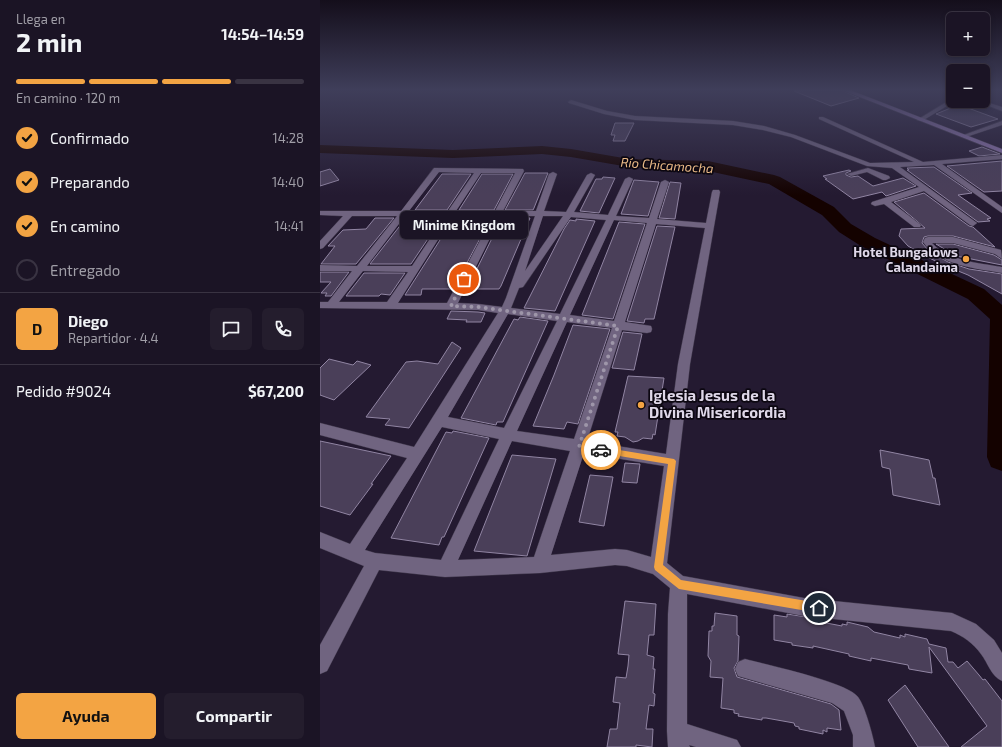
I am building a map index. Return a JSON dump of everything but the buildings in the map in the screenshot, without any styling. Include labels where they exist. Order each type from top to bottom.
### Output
[{"type":"main road","points":[[933,125],[1002,151]]},
{"type":"street","points":[[746,125],[793,136],[869,168],[886,178]]},
{"type":"street","points":[[836,125],[922,164]]},
{"type":"street","points":[[964,136],[999,125]]},
{"type":"street","points":[[851,174],[869,168],[1002,157]]},
{"type":"street","points":[[935,163],[1002,211]]},
{"type":"street","points":[[893,166],[973,223]]},
{"type":"street","points":[[331,305],[437,170],[520,170],[451,306]]},
{"type":"street","points":[[391,305],[479,170]]},
{"type":"street","points":[[511,298],[553,174]]},
{"type":"street","points":[[353,554],[439,421],[511,298],[569,214],[591,175]]},
{"type":"street","points":[[445,569],[629,179]]},
{"type":"street","points":[[540,565],[666,182]]},
{"type":"street","points":[[875,204],[925,188]]},
{"type":"street","points":[[658,567],[684,364],[716,192]]},
{"type":"street","points":[[885,201],[917,225]]},
{"type":"street","points":[[320,213],[569,214],[709,226]]},
{"type":"street","points":[[320,246],[350,213]]},
{"type":"street","points":[[1002,256],[998,252],[952,240],[928,240],[927,242],[930,247],[948,257],[1002,270]]},
{"type":"street","points":[[320,268],[414,269]]},
{"type":"street","points":[[320,305],[451,306],[505,310],[647,330]]},
{"type":"street","points":[[439,421],[508,435],[672,461]]},
{"type":"street","points":[[320,429],[417,454]]},
{"type":"street","points":[[320,540],[353,554],[375,561],[445,569],[540,565],[615,557],[638,560],[658,567],[679,584],[804,607],[952,622],[969,629],[981,638],[1002,671]]},
{"type":"street","points":[[320,664],[375,561]]},
{"type":"street","points":[[679,584],[677,614],[678,739],[730,747]]},
{"type":"street","points":[[745,669],[837,694],[851,704],[863,735],[864,747]]},
{"type":"waterway","name":"Río Chicamocha","points":[[320,149],[453,154],[542,150],[571,153],[629,163],[708,166],[774,180],[828,211],[845,228],[868,242],[976,294],[1002,317],[1002,457]]},
{"type":"way so far","points":[[464,279],[451,306],[478,307],[618,326],[579,447],[601,450]]},
{"type":"place","name":"Hotel Bungalows Calandaima","points":[[966,259]]},
{"type":"place","name":"Minime Kingdom","points":[[464,279]]},
{"type":"place","name":"Iglesia Jesus de la Divina Misericordia","points":[[641,405]]},
{"type":"route","points":[[601,450],[672,461],[658,567],[679,584],[804,607],[819,608]]}]
